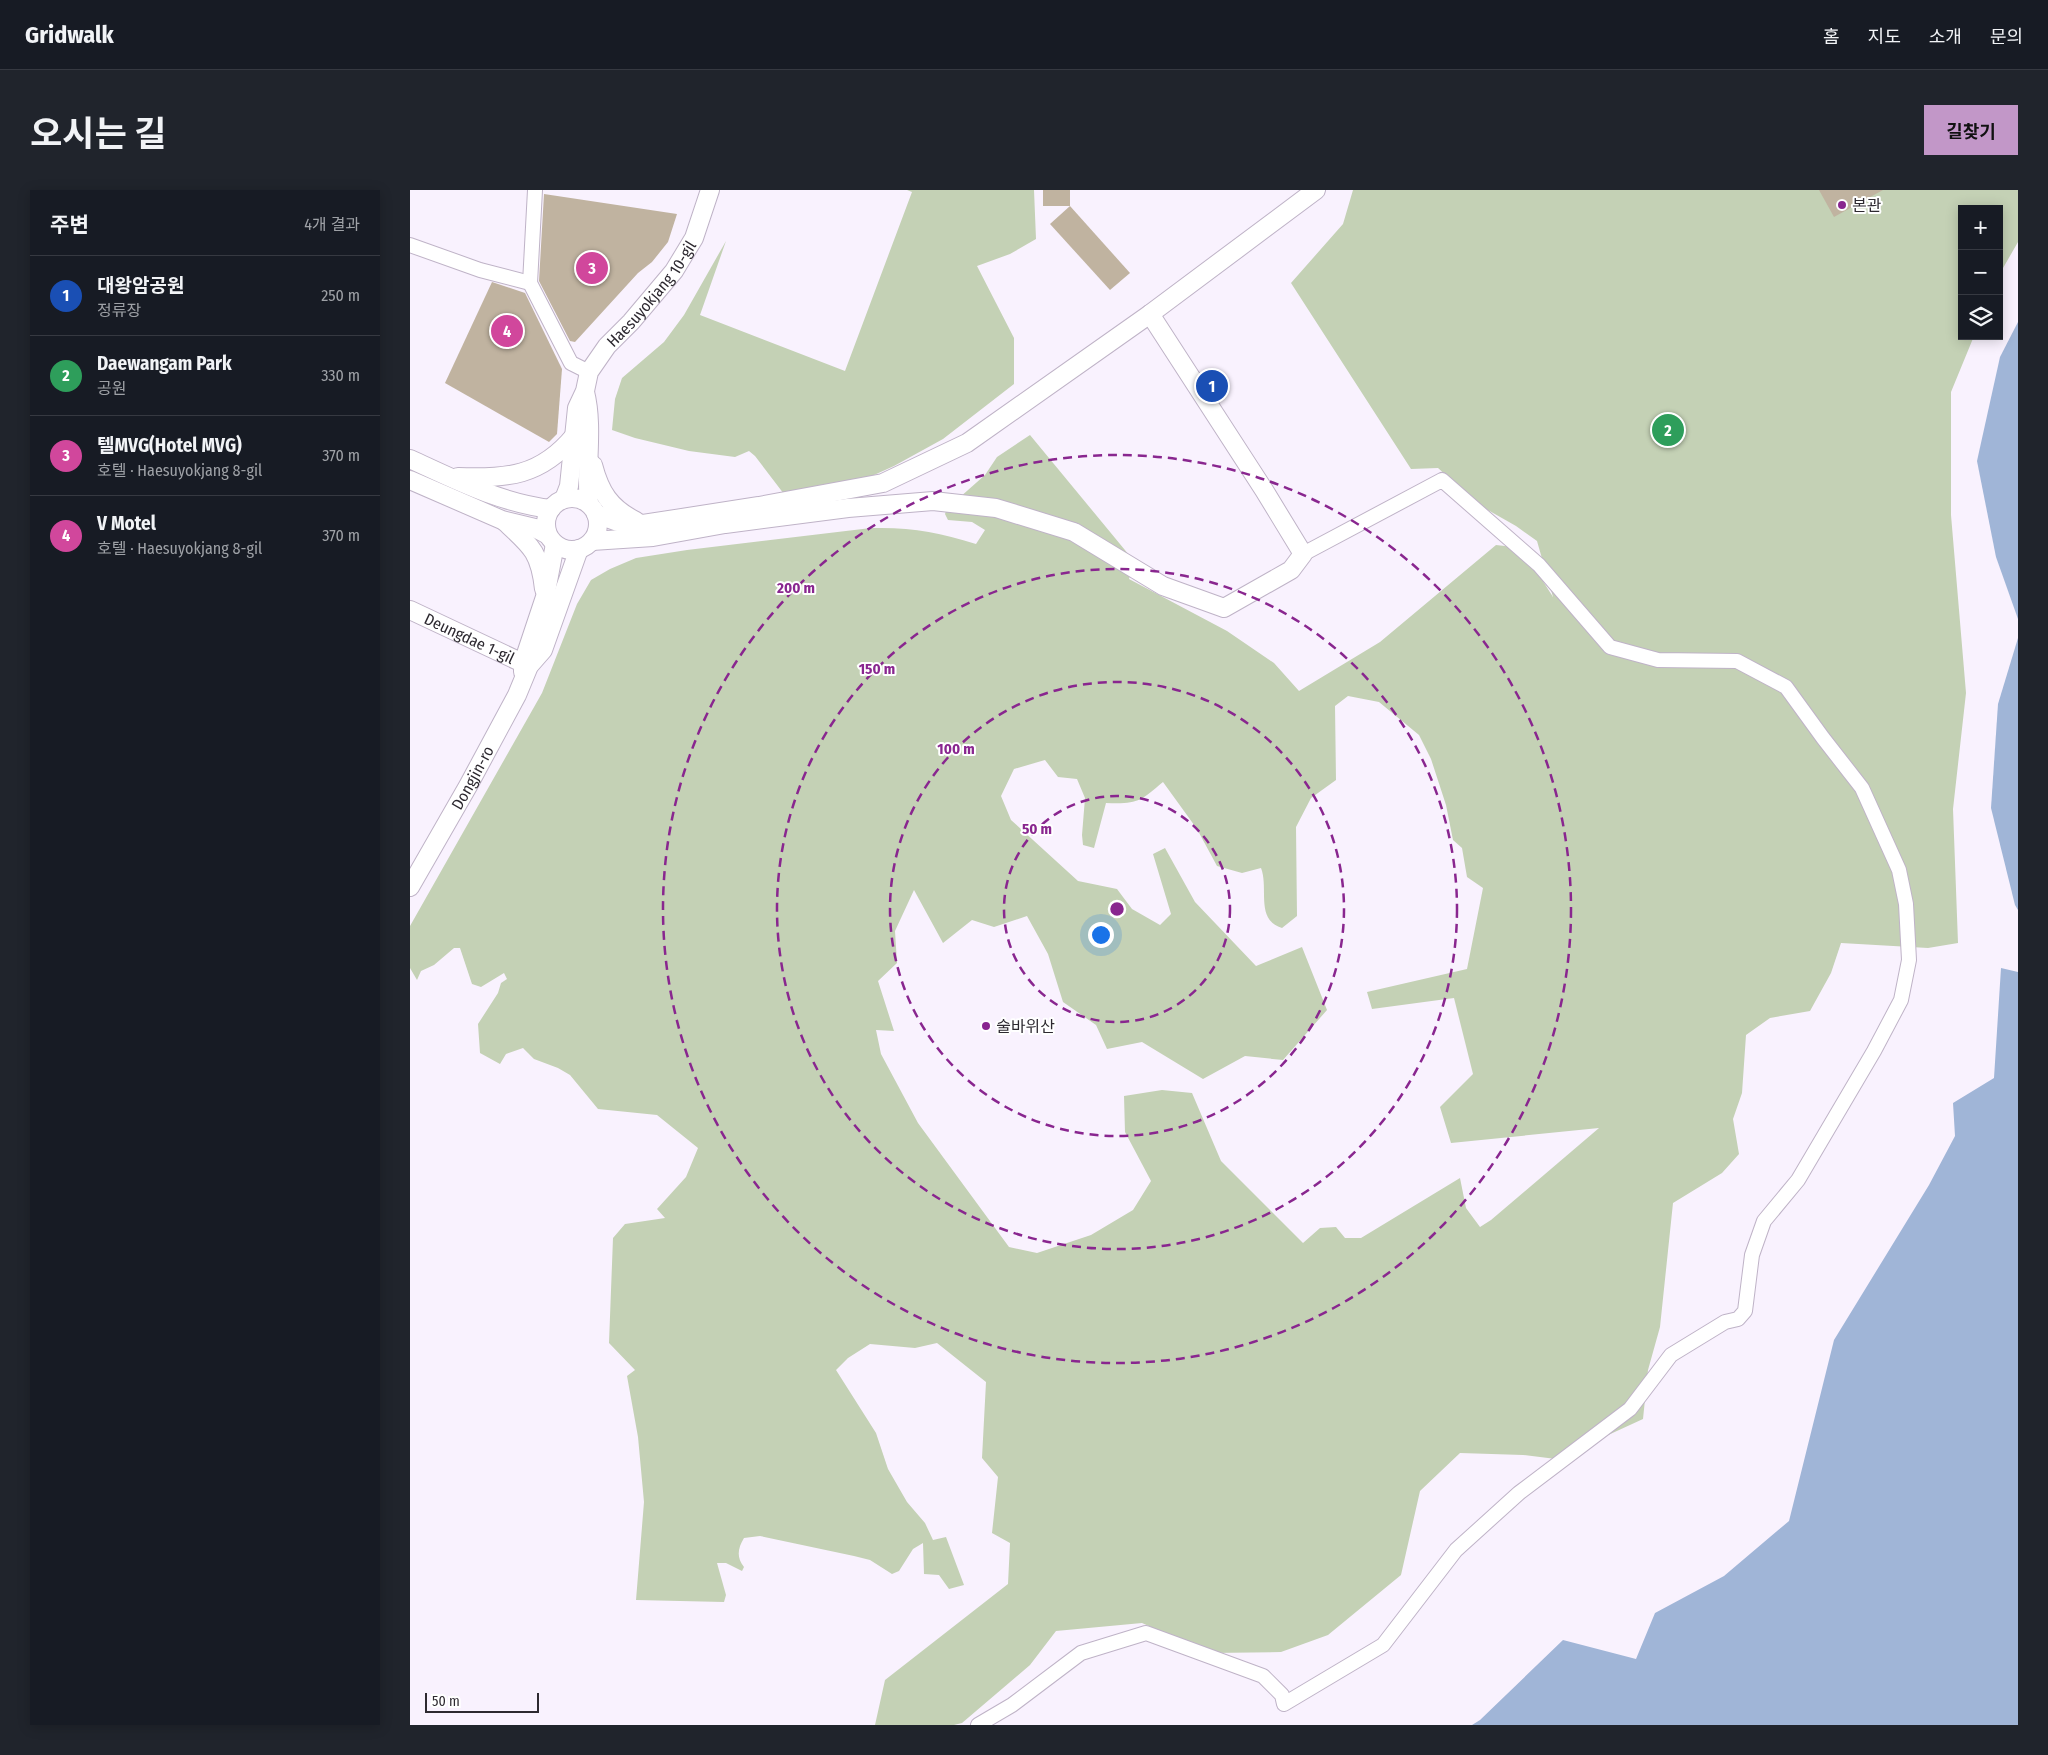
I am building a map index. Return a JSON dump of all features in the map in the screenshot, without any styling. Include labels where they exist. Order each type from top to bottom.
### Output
[{"type":"street","points":[[534,190],[530,283],[571,363],[589,372]]},
{"type":"street","name":"Haesuyokjang 10-gil","points":[[585,392],[589,372],[608,346],[674,271],[694,238],[710,190]]},
{"type":"street","points":[[410,459],[496,497],[521,505],[557,504],[580,499],[592,509],[618,522],[643,524],[759,506],[883,483],[967,443],[1150,314],[1316,190]]},
{"type":"street","points":[[410,245],[480,270],[530,283]]},
{"type":"street","points":[[1150,314],[1224,427],[1303,554]]},
{"type":"street","points":[[525,670],[545,597],[552,540],[546,520],[569,486],[577,408],[585,392]]},
{"type":"street","points":[[525,670],[543,650],[586,545],[598,530],[592,509],[588,447],[589,408],[585,392]]},
{"type":"street","points":[[448,477],[488,478],[518,474],[545,463],[560,452],[574,436]]},
{"type":"street","points":[[588,447],[601,489],[612,505],[625,515],[643,524]]},
{"type":"street","points":[[410,480],[502,520],[535,528],[567,550],[586,545],[653,538],[725,524],[867,507],[933,501],[996,508],[1074,532],[1163,586],[1224,608],[1291,570],[1303,554],[1442,480],[1539,565],[1610,647],[1658,660],[1737,661],[1786,687],[1822,738],[1862,788],[1899,870],[1906,904],[1909,960],[1901,1000],[1874,1051],[1798,1180],[1764,1221],[1752,1255],[1745,1311],[1738,1319],[1725,1322],[1672,1355],[1630,1409],[1519,1492],[1456,1550],[1384,1645],[1284,1704],[1282,1695],[1263,1676],[1146,1633],[1081,1653],[1012,1705],[978,1725]]},
{"type":"street","points":[[502,520],[531,545],[535,552],[542,573],[545,597]]},
{"type":"street","name":"Deungdae 1-gil","points":[[410,610],[525,670]]},
{"type":"street","name":"Dongjin-ro","points":[[410,887],[468,786],[525,670]]},
{"type":"green space","points":[[907,190],[1034,190],[1036,239],[1010,254],[977,266],[1014,338],[1014,384],[943,439],[894,466],[843,489],[787,498],[755,456],[749,451],[735,457],[689,451],[635,438],[612,430],[615,399],[622,378],[664,342],[684,315],[726,241],[700,315],[845,371],[912,192]]},
{"type":"green space","points":[[1353,190],[2018,190],[2018,242],[2003,268],[2003,205],[1958,205],[1958,340],[1972,340],[1951,392],[1951,515],[1966,693],[1953,809],[1958,943],[1928,948],[1841,943],[1831,973],[1810,1011],[1770,1018],[1746,1035],[1742,1093],[1733,1119],[1739,1154],[1722,1173],[1673,1203],[1660,1327],[1648,1370],[1643,1419],[1556,1459],[1523,1455],[1460,1453],[1420,1491],[1401,1575],[1328,1635],[1281,1652],[1210,1653],[1142,1623],[1056,1631],[1030,1665],[962,1723],[954,1725],[875,1725],[885,1680],[1008,1584],[1010,1543],[992,1533],[998,1477],[982,1458],[986,1382],[937,1343],[915,1348],[870,1344],[848,1358],[836,1370],[876,1433],[888,1469],[907,1502],[925,1523],[933,1540],[946,1537],[964,1585],[949,1589],[939,1575],[924,1574],[923,1543],[913,1549],[899,1571],[892,1574],[870,1560],[760,1536],[744,1538],[739,1549],[740,1560],[744,1567],[742,1571],[726,1563],[717,1563],[726,1595],[724,1602],[636,1600],[644,1502],[638,1437],[627,1376],[635,1370],[609,1343],[613,1238],[625,1224],[665,1218],[657,1209],[686,1177],[698,1148],[657,1115],[598,1109],[570,1075],[558,1068],[534,1059],[523,1048],[506,1054],[500,1064],[480,1053],[478,1024],[498,993],[501,983],[507,979],[504,973],[481,987],[472,984],[460,948],[454,948],[434,965],[421,971],[417,980],[410,968],[410,926],[542,693],[577,604],[591,580],[610,569],[636,558],[871,528],[899,528],[925,531],[976,544],[985,530],[972,522],[948,520],[945,514],[949,502],[959,498],[985,475],[997,457],[1030,435],[1134,561],[1129,579],[1227,631],[1274,663],[1299,691],[1380,642],[1496,545],[1522,548],[1553,597],[1537,541],[1516,526],[1479,505],[1438,468],[1411,469],[1291,283],[1343,224]],"holes":[[[1348,696],[1379,702],[1419,735],[1431,759],[1446,805],[1453,840],[1462,848],[1467,877],[1483,888],[1467,969],[1367,992],[1372,1009],[1454,998],[1473,1074],[1440,1107],[1451,1143],[1599,1128],[1491,1220],[1480,1227],[1466,1208],[1460,1178],[1361,1238],[1345,1238],[1336,1227],[1320,1228],[1303,1243],[1221,1161],[1192,1093],[1162,1090],[1124,1096],[1125,1132],[1151,1181],[1133,1210],[1091,1235],[1037,1253],[1009,1247],[918,1123],[881,1054],[876,1030],[894,1031],[878,981],[897,963],[895,931],[914,890],[943,943],[972,920],[994,927],[1027,916],[1048,954],[1063,1002],[1096,1025],[1107,1049],[1142,1042],[1203,1079],[1245,1056],[1283,1060],[1327,1010],[1302,947],[1256,966],[1195,902],[1165,848],[1153,854],[1171,914],[1160,925],[1132,909],[1117,889],[1078,881],[1011,820],[1001,796],[1014,769],[1045,760],[1058,777],[1077,779],[1085,798],[1083,845],[1094,848],[1106,803],[1125,803],[1138,800],[1163,782],[1197,829],[1217,866],[1242,873],[1261,868],[1264,902],[1268,918],[1282,928],[1297,916],[1296,827],[1311,798],[1336,780],[1335,706]]]},
{"type":"water","points":[[2018,322],[2018,619],[1996,557],[1977,461],[2000,357]]},
{"type":"water","points":[[2018,638],[2018,910],[2015,905],[1991,808],[1998,704]]},
{"type":"water","points":[[2001,968],[2018,972],[2018,1725],[1472,1725],[1480,1720],[1563,1640],[1636,1659],[1655,1613],[1724,1576],[1789,1521],[1834,1340],[1929,1185],[1955,1136],[1953,1103],[1994,1078]]},
{"type":"building","points":[[1043,190],[1070,190],[1070,206],[1043,206]]},
{"type":"building","name":"본관","points":[[1819,190],[1883,190],[1834,217]]},
{"type":"building","points":[[544,194],[677,214],[668,242],[652,262],[638,273],[575,342],[570,341],[539,281]]},
{"type":"building","points":[[1070,206],[1130,273],[1110,290],[1050,224]]},
{"type":"building","points":[[492,282],[525,293],[562,369],[557,434],[549,442],[445,383]]},
{"type":"place","name":"본관","points":[[1842,205]]},
{"type":"place","name":"텔MVG(Hotel MVG)","points":[[592,268]]},
{"type":"place","name":"V Motel","points":[[507,331]]},
{"type":"place","name":"대왕암공원","points":[[1212,386]]},
{"type":"place","name":"Daewangam Park","points":[[1668,430]]},
{"type":"place","name":"술바위산","points":[[986,1026]]}]
